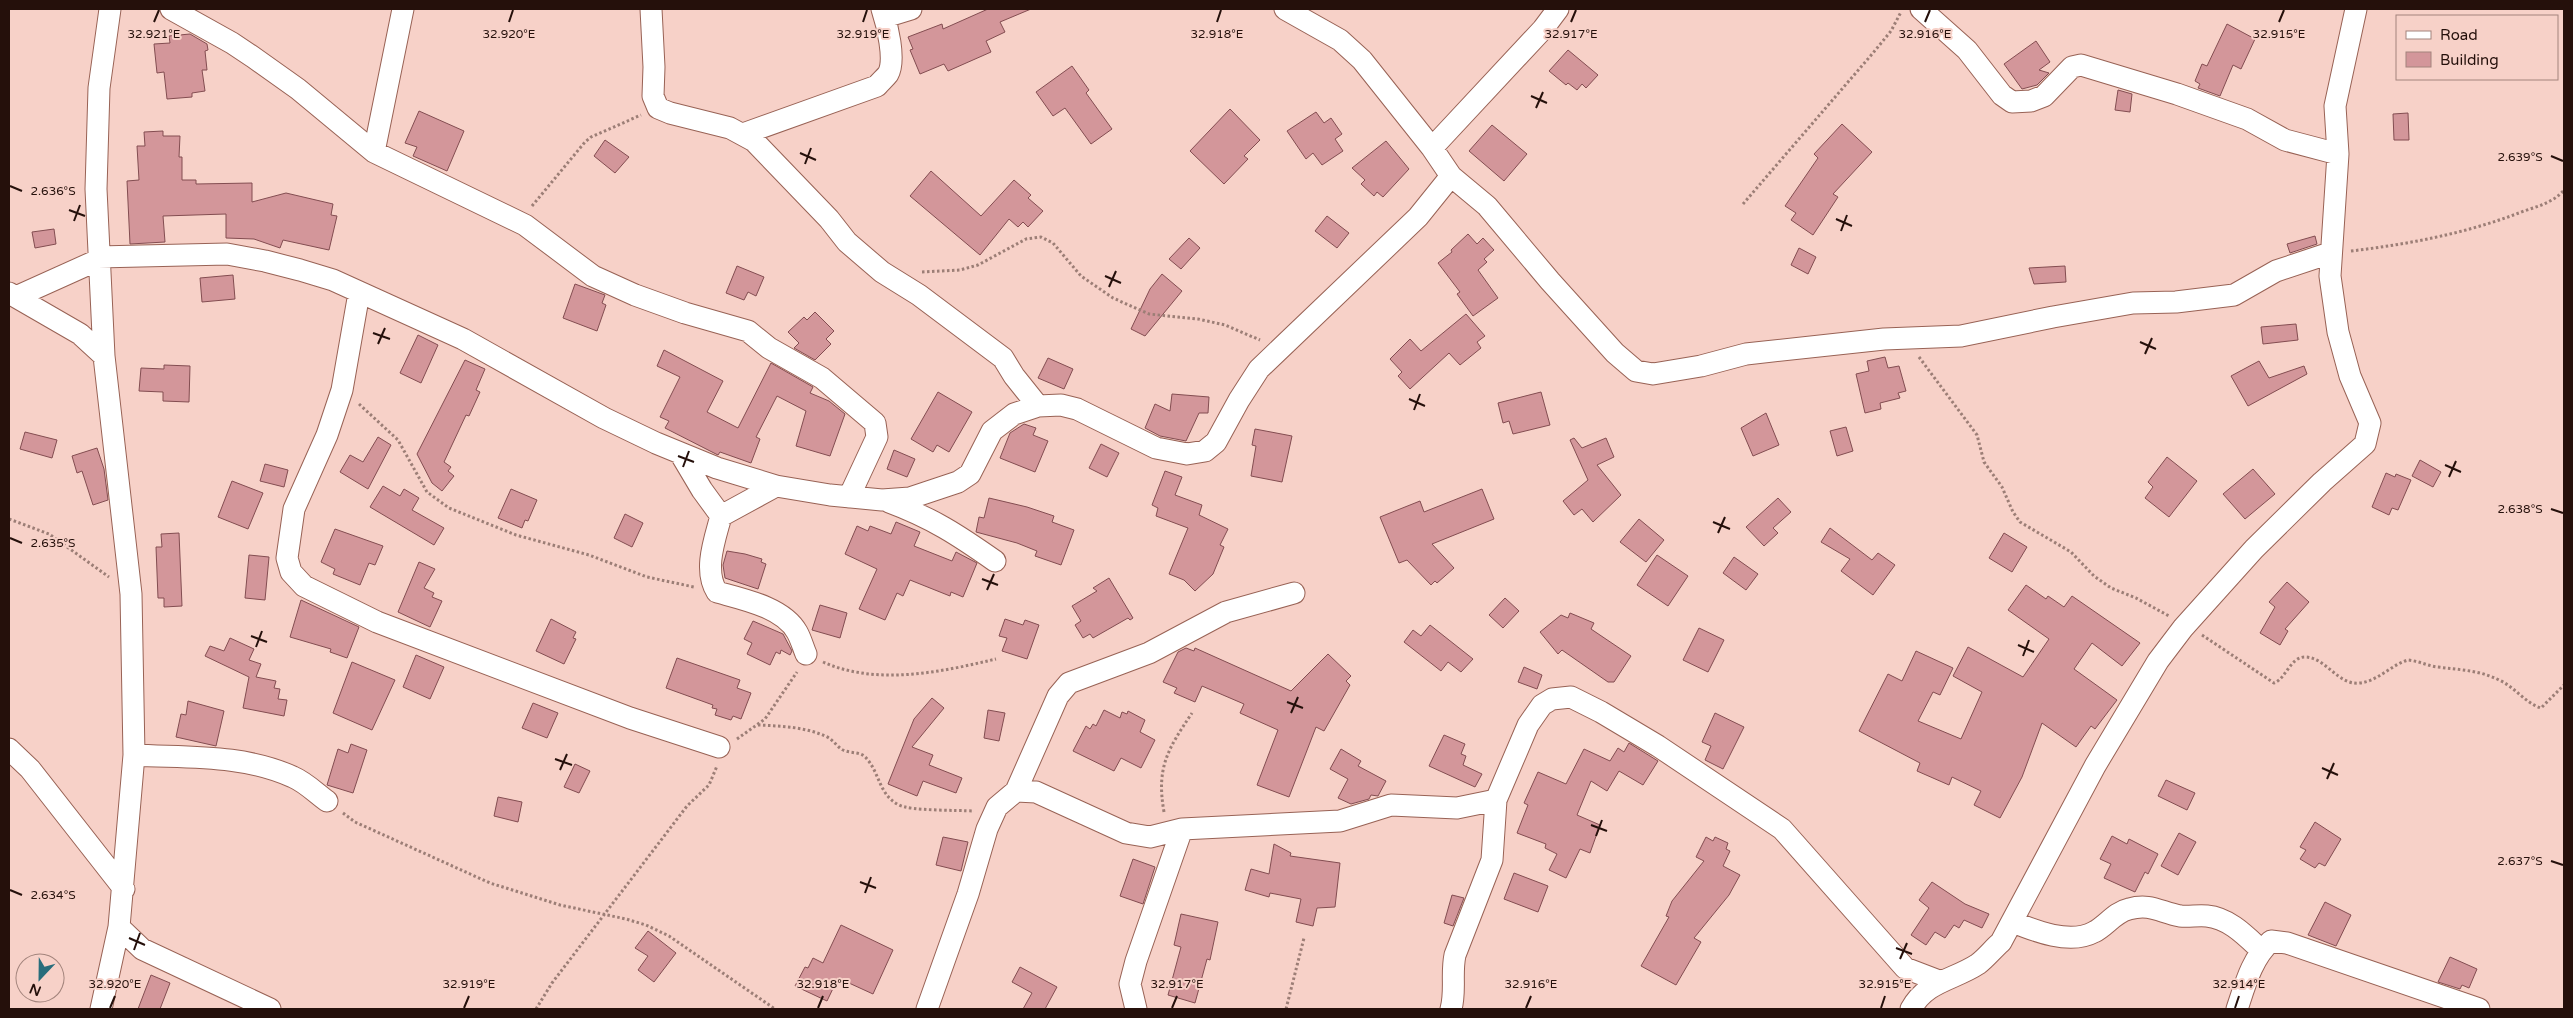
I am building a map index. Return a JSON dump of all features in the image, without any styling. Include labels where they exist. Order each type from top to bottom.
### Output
[{"type":"street","points":[[101,1009],[119,927],[124,889],[134,755],[131,594],[104,356],[98,259],[96,189],[99,88],[110,9]]},
{"type":"street","points":[[171,9],[253,57],[311,99],[374,152],[517,220],[540,234],[593,276],[635,296],[748,331],[769,348],[822,378],[875,423],[877,436],[849,497]]},
{"type":"street","points":[[374,152],[403,9]]},
{"type":"street","points":[[651,9],[654,67],[653,96],[658,108],[670,113],[718,124],[743,134],[754,141],[829,219],[847,242],[882,272],[920,295],[1003,358],[1038,406]]},
{"type":"street","points":[[743,134],[877,86],[888,74],[890,64],[889,30],[883,13],[911,9]]},
{"type":"street","points":[[1285,9],[1340,40],[1362,60],[1432,148],[1451,176],[1487,206],[1550,280],[1616,353],[1636,371],[1653,374],[1701,366],[1746,354],[1907,339],[1961,336],[2053,317],[2133,304],[2176,302],[2234,295],[2276,271],[2330,253]]},
{"type":"street","points":[[1432,148],[1542,29],[1558,9]]},
{"type":"street","points":[[1921,9],[1966,50],[2002,95],[2012,102],[2031,101],[2044,96],[2072,68],[2081,65],[2178,94],[2247,119],[2285,140],[2338,154]]},
{"type":"street","points":[[1911,1009],[1919,996],[1940,981],[1978,964],[2001,942],[2013,922],[2043,860],[2115,730],[2158,662],[2184,628],[2254,549],[2322,482],[2365,444],[2370,423],[2350,376],[2338,332],[2330,285],[2330,253],[2338,154],[2335,106],[2356,9]]},
{"type":"street","points":[[13,295],[98,259],[227,254],[265,261],[333,280],[463,339],[604,418],[680,453],[776,486],[882,500],[910,498],[958,482],[970,474],[992,431],[1014,414],[1038,406],[1060,405],[1077,409],[1156,448],[1187,454],[1205,451],[1216,442],[1250,382],[1277,351],[1418,217],[1451,176]]},
{"type":"street","points":[[359,293],[342,390],[327,436],[294,509],[288,536],[287,558],[291,572],[304,586],[377,622],[630,718],[719,747]]},
{"type":"street","points":[[13,295],[80,334],[104,356]]},
{"type":"street","points":[[680,453],[702,490],[721,516]]},
{"type":"street","points":[[776,486],[721,516],[711,557],[711,578],[717,592],[750,602],[785,618],[796,631],[806,654]]},
{"type":"street","points":[[882,500],[923,515],[950,529],[995,561]]},
{"type":"street","points":[[927,1009],[968,894],[987,829],[997,808],[1016,791],[1058,696],[1069,683],[1149,653],[1226,612],[1294,592]]},
{"type":"street","points":[[1451,1009],[1454,997],[1452,968],[1455,955],[1492,860],[1496,800],[1528,725],[1542,705],[1552,699],[1571,697],[1601,712],[1658,746],[1782,829],[1870,931],[1905,968],[1940,981]]},
{"type":"street","points":[[9,750],[30,769],[124,889]]},
{"type":"street","points":[[134,755],[229,759],[257,764],[294,777],[327,801]]},
{"type":"street","points":[[1016,791],[1036,792],[1126,833],[1150,837],[1175,831],[1340,821],[1391,805],[1457,808],[1496,800]]},
{"type":"street","points":[[1457,808],[1495,828]]},
{"type":"street","points":[[1136,1009],[1130,984],[1175,831]]},
{"type":"street","points":[[2013,922],[2037,932],[2070,937],[2093,933],[2127,909],[2147,906],[2181,916],[2209,916],[2225,921],[2261,950]]},
{"type":"street","points":[[119,927],[142,949],[270,1009]]},
{"type":"street","points":[[2237,1009],[2247,979],[2261,950],[2271,941],[2287,943],[2480,1009]]},
{"type":"street","points":[[1905,968],[1911,1009]]},
{"type":"path","points":[[1743,204],[1873,53],[1891,31],[1903,9]]},
{"type":"path","points":[[517,220],[552,184],[591,137],[658,108]]},
{"type":"path","points":[[2330,253],[2422,241],[2488,225],[2552,200],[2564,190]]},
{"type":"path","points":[[917,271],[960,270],[978,265],[1026,239],[1041,237],[1052,243],[1081,276],[1114,298],[1149,314],[1198,319],[1225,325],[1261,341],[1277,351]]},
{"type":"path","points":[[1907,339],[1943,393],[1973,430],[1984,462],[2002,487],[2013,512],[2020,522],[2071,552],[2094,576],[2111,588],[2151,605],[2184,628],[2204,636],[2274,683],[2296,660],[2304,656],[2314,659],[2336,675],[2354,684],[2364,682],[2400,662],[2408,660],[2440,668],[2474,670],[2500,680],[2518,691],[2532,705],[2541,708],[2564,685]]},
{"type":"path","points":[[342,390],[366,409],[398,440],[427,492],[448,508],[516,535],[589,555],[647,577],[717,592]]},
{"type":"path","points":[[9,519],[49,534],[131,594]]},
{"type":"path","points":[[536,1009],[552,983],[687,806],[708,785],[717,767],[719,747],[744,736],[765,719],[793,681],[806,654],[846,670],[869,674],[923,673],[957,668],[996,658]]},
{"type":"path","points":[[1175,831],[1160,786],[1164,764],[1172,741],[1192,713]]},
{"type":"path","points":[[758,725],[787,727],[810,732],[830,739],[841,749],[861,753],[867,759],[880,787],[889,799],[907,809],[949,809],[994,813]]},
{"type":"path","points":[[327,801],[354,822],[490,883],[560,905],[633,921],[669,936],[775,1009]]},
{"type":"path","points":[[1286,1009],[1304,938]]},
{"type":"building","points":[[988,9],[1031,9],[1000,22],[1005,32],[986,41],[991,52],[948,71],[944,64],[920,74],[910,50],[913,49],[908,37],[942,24],[943,29]]},
{"type":"building","points":[[2227,24],[2255,39],[2241,69],[2233,65],[2220,96],[2198,88],[2200,84],[2195,81],[2202,64],[2207,66]]},
{"type":"building","points":[[190,34],[207,44],[208,50],[205,51],[207,70],[202,70],[205,91],[192,93],[192,97],[167,99],[164,72],[157,73],[154,44],[170,43],[169,36]]},
{"type":"building","points":[[2036,41],[2050,62],[2039,70],[2049,73],[2037,85],[2022,89],[2004,64]]},
{"type":"building","points":[[1568,50],[1598,75],[1586,88],[1582,84],[1577,90],[1568,83],[1566,85],[1549,71]]},
{"type":"building","points":[[1072,66],[1089,90],[1086,93],[1112,129],[1091,144],[1065,108],[1053,116],[1036,92]]},
{"type":"building","points":[[2118,90],[2132,94],[2130,112],[2115,110]]},
{"type":"building","points":[[1230,109],[1260,140],[1244,156],[1248,159],[1224,184],[1190,151]]},
{"type":"building","points":[[419,111],[464,131],[447,171],[413,156],[417,147],[405,143]]},
{"type":"building","points":[[1316,112],[1324,123],[1331,118],[1342,134],[1335,139],[1343,151],[1322,165],[1313,153],[1306,159],[1287,131]]},
{"type":"building","points":[[2408,113],[2409,140],[2394,140],[2393,114]]},
{"type":"building","points":[[1842,124],[1872,152],[1833,194],[1838,197],[1813,235],[1791,220],[1796,213],[1785,206],[1818,158],[1814,154]]},
{"type":"building","points":[[1492,125],[1527,154],[1504,181],[1469,151]]},
{"type":"building","points":[[163,131],[163,136],[180,136],[179,157],[182,157],[182,180],[196,180],[196,184],[252,183],[252,202],[286,193],[333,204],[331,215],[337,216],[329,250],[283,240],[280,248],[254,239],[226,238],[226,214],[163,216],[165,242],[130,244],[127,181],[139,180],[137,146],[145,146],[144,132]]},
{"type":"building","points":[[605,140],[629,157],[615,173],[594,156]]},
{"type":"building","points":[[1386,141],[1409,169],[1383,197],[1377,192],[1374,196],[1361,184],[1365,180],[1352,168]]},
{"type":"building","points":[[931,171],[981,216],[1014,180],[1031,195],[1028,198],[1043,211],[1028,227],[1023,222],[1018,227],[1009,219],[980,255],[910,196]]},
{"type":"building","points":[[1327,216],[1349,233],[1337,248],[1315,231]]},
{"type":"building","points":[[54,229],[56,244],[35,248],[32,232]]},
{"type":"building","points":[[1468,234],[1477,244],[1483,238],[1494,250],[1484,259],[1487,262],[1478,270],[1498,298],[1473,316],[1457,294],[1460,292],[1438,263],[1452,252],[1451,250]]},
{"type":"building","points":[[2315,236],[2317,244],[2290,253],[2287,244]]},
{"type":"building","points":[[1189,238],[1200,248],[1181,269],[1169,259]]},
{"type":"building","points":[[1799,248],[1816,257],[1808,274],[1791,265]]},
{"type":"building","points":[[737,266],[764,277],[756,296],[748,292],[744,300],[726,293]]},
{"type":"building","points":[[2065,266],[2066,282],[2034,284],[2029,268]]},
{"type":"building","points":[[1162,274],[1182,291],[1145,336],[1131,329],[1150,289]]},
{"type":"building","points":[[233,275],[235,299],[202,302],[200,278]]},
{"type":"building","points":[[575,284],[605,295],[602,303],[606,305],[597,331],[563,318]]},
{"type":"building","points":[[815,312],[834,331],[826,339],[831,344],[815,360],[794,348],[799,343],[788,332],[804,317],[807,320]]},
{"type":"building","points":[[1466,314],[1485,336],[1477,342],[1481,348],[1460,365],[1449,353],[1410,389],[1398,376],[1402,372],[1390,359],[1410,339],[1421,351]]},
{"type":"building","points":[[2296,324],[2298,340],[2263,344],[2261,327]]},
{"type":"building","points":[[418,335],[438,345],[421,383],[400,373]]},
{"type":"building","points":[[664,350],[723,381],[707,412],[738,428],[771,363],[813,387],[810,393],[829,401],[845,414],[830,456],[796,446],[806,411],[777,396],[756,437],[760,439],[751,463],[720,452],[718,455],[665,428],[669,421],[660,417],[680,377],[657,366]]},
{"type":"building","points":[[1885,357],[1888,368],[1899,366],[1906,391],[1898,393],[1900,398],[1880,403],[1881,409],[1865,413],[1856,374],[1869,371],[1867,361]]},
{"type":"building","points":[[1048,358],[1073,369],[1064,389],[1038,378]]},
{"type":"building","points":[[465,360],[485,369],[476,390],[480,392],[469,416],[466,415],[444,462],[451,467],[448,471],[454,476],[442,491],[432,483],[417,454]]},
{"type":"building","points":[[2259,361],[2269,378],[2304,366],[2307,374],[2248,406],[2231,376]]},
{"type":"building","points":[[164,365],[190,366],[189,402],[163,401],[163,392],[139,391],[141,368],[164,369]]},
{"type":"building","points":[[938,392],[972,412],[949,452],[937,445],[933,452],[911,439]]},
{"type":"building","points":[[1541,392],[1550,425],[1513,434],[1509,421],[1503,423],[1498,403]]},
{"type":"building","points":[[1172,394],[1209,397],[1208,413],[1199,413],[1186,441],[1160,436],[1145,428],[1155,404],[1170,411]]},
{"type":"building","points":[[1766,413],[1779,445],[1753,456],[1741,428]]},
{"type":"building","points":[[1024,424],[1036,428],[1033,435],[1048,441],[1035,472],[1000,458],[1010,433]]},
{"type":"building","points":[[1846,427],[1853,451],[1837,456],[1830,431]]},
{"type":"building","points":[[1255,429],[1292,436],[1282,482],[1251,476],[1256,446],[1252,445]]},
{"type":"building","points":[[25,432],[57,440],[52,458],[20,449]]},
{"type":"building","points":[[378,437],[391,445],[368,489],[340,472],[350,455],[363,462]]},
{"type":"building","points":[[1574,438],[1582,448],[1606,438],[1614,457],[1597,465],[1621,495],[1593,522],[1582,509],[1574,515],[1563,501],[1588,480],[1570,440]]},
{"type":"building","points":[[1101,444],[1119,453],[1107,477],[1089,468]]},
{"type":"building","points":[[97,448],[104,469],[108,500],[93,505],[82,471],[77,473],[72,456]]},
{"type":"building","points":[[894,450],[915,459],[907,477],[887,469]]},
{"type":"building","points":[[2167,457],[2197,481],[2169,517],[2145,498],[2153,487],[2148,482]]},
{"type":"building","points":[[2420,460],[2441,472],[2433,487],[2412,476]]},
{"type":"building","points":[[265,464],[288,470],[284,487],[260,481]]},
{"type":"building","points":[[2253,469],[2275,494],[2245,519],[2223,494]]},
{"type":"building","points":[[1165,471],[1182,477],[1175,495],[1202,505],[1199,515],[1228,529],[1220,545],[1224,547],[1213,574],[1195,591],[1184,580],[1169,574],[1188,528],[1156,516],[1158,508],[1152,505]]},
{"type":"building","points":[[2386,473],[2395,477],[2396,474],[2411,480],[2398,510],[2392,508],[2389,515],[2372,507]]},
{"type":"building","points":[[232,481],[263,493],[248,529],[218,517]]},
{"type":"building","points":[[383,486],[400,496],[404,489],[419,498],[412,510],[444,528],[434,545],[370,507]]},
{"type":"building","points":[[511,489],[537,500],[528,521],[525,520],[522,528],[498,518]]},
{"type":"building","points":[[1482,489],[1494,519],[1432,544],[1454,568],[1437,583],[1435,581],[1431,585],[1407,560],[1399,563],[1380,517],[1420,501],[1424,512]]},
{"type":"building","points":[[989,498],[1054,516],[1052,522],[1074,530],[1061,565],[1035,556],[1037,551],[1017,543],[976,532],[979,517],[984,518]]},
{"type":"building","points":[[1778,498],[1791,512],[1773,528],[1778,533],[1764,546],[1746,527]]},
{"type":"building","points":[[625,514],[643,523],[632,547],[614,538]]},
{"type":"building","points":[[1639,519],[1664,540],[1646,562],[1620,542]]},
{"type":"building","points":[[896,522],[920,532],[914,546],[952,561],[956,552],[977,563],[963,597],[951,592],[950,596],[910,580],[903,596],[897,593],[885,620],[859,609],[877,569],[845,554],[857,526],[868,531],[870,526],[891,534]]},
{"type":"building","points":[[1830,528],[1872,560],[1878,553],[1895,565],[1873,595],[1841,571],[1850,559],[1821,542]]},
{"type":"building","points":[[335,529],[383,546],[375,565],[369,563],[360,585],[333,574],[335,569],[321,562]]},
{"type":"building","points":[[179,533],[182,606],[164,607],[164,598],[158,598],[156,547],[162,547],[161,534]]},
{"type":"building","points":[[2004,533],[2027,547],[2012,572],[1989,558]]},
{"type":"building","points":[[727,551],[762,559],[761,562],[766,564],[758,589],[725,578],[723,565]]},
{"type":"building","points":[[249,555],[269,557],[265,600],[245,598]]},
{"type":"building","points":[[1657,555],[1688,576],[1668,606],[1637,585]]},
{"type":"building","points":[[1734,557],[1758,574],[1746,590],[1723,573]]},
{"type":"building","points":[[419,562],[435,569],[424,588],[434,593],[432,597],[442,601],[430,627],[398,612]]},
{"type":"building","points":[[1109,578],[1133,618],[1130,620],[1128,618],[1093,638],[1090,634],[1083,638],[1075,625],[1081,621],[1072,606],[1097,591],[1093,588]]},
{"type":"building","points":[[2287,582],[2309,602],[2285,629],[2288,631],[2280,645],[2260,633],[2275,607],[2269,602]]},
{"type":"building","points":[[2026,585],[2046,599],[2048,596],[2064,607],[2072,596],[2140,643],[2122,666],[2092,643],[2074,669],[2117,700],[2095,729],[2091,726],[2076,747],[2042,723],[2022,777],[2000,818],[1974,805],[1981,791],[1952,777],[1949,785],[1917,771],[1920,763],[1859,731],[1888,674],[1902,681],[1916,651],[1953,668],[1940,695],[1933,692],[1918,721],[1961,739],[1982,692],[1953,676],[1968,647],[2023,677],[2049,639],[2008,610]]},
{"type":"building","points":[[1505,598],[1519,611],[1503,628],[1489,615]]},
{"type":"building","points":[[301,600],[359,627],[347,658],[330,652],[331,649],[290,637]]},
{"type":"building","points":[[820,605],[847,613],[840,638],[812,630]]},
{"type":"building","points":[[1570,613],[1594,623],[1591,629],[1631,656],[1614,682],[1608,682],[1562,650],[1558,654],[1540,632],[1561,615],[1568,618]]},
{"type":"building","points":[[551,619],[576,632],[573,638],[576,639],[564,664],[536,651]]},
{"type":"building","points":[[1005,619],[1023,625],[1025,620],[1039,625],[1027,659],[1002,651],[1007,638],[999,636]]},
{"type":"building","points":[[753,621],[783,634],[792,651],[790,655],[781,650],[780,654],[776,652],[770,665],[747,654],[752,643],[744,639]]},
{"type":"building","points":[[1430,625],[1473,659],[1461,672],[1448,662],[1441,671],[1404,642],[1413,630],[1421,636]]},
{"type":"building","points":[[1699,628],[1724,640],[1708,672],[1683,660]]},
{"type":"building","points":[[230,638],[254,649],[249,660],[261,664],[256,677],[276,681],[274,688],[280,689],[278,699],[287,700],[284,716],[243,708],[249,677],[205,656],[210,646],[224,651]]},
{"type":"building","points":[[1186,648],[1194,651],[1195,648],[1291,691],[1328,654],[1351,676],[1346,681],[1350,685],[1324,731],[1316,727],[1289,797],[1257,785],[1278,730],[1240,713],[1244,704],[1202,686],[1195,702],[1174,693],[1177,688],[1163,682],[1178,652]]},
{"type":"building","points":[[416,655],[444,667],[430,699],[403,687]]},
{"type":"building","points":[[677,658],[740,680],[737,688],[751,693],[741,719],[733,716],[731,720],[715,715],[717,709],[712,708],[713,705],[666,688]]},
{"type":"building","points":[[352,662],[395,680],[372,730],[333,713]]},
{"type":"building","points":[[1524,667],[1542,675],[1537,689],[1518,682]]},
{"type":"building","points":[[932,698],[944,708],[912,747],[933,755],[929,765],[962,778],[956,793],[923,781],[917,796],[888,784],[914,719]]},
{"type":"building","points":[[188,701],[224,711],[216,746],[176,737],[181,714],[186,715]]},
{"type":"building","points":[[533,703],[558,713],[547,738],[522,728]]},
{"type":"building","points":[[988,710],[1005,713],[999,741],[984,738]]},
{"type":"building","points":[[1104,710],[1120,718],[1122,712],[1127,714],[1128,711],[1145,720],[1140,732],[1155,740],[1141,768],[1121,758],[1114,771],[1073,751],[1086,726],[1090,729],[1093,724],[1096,726]]},
{"type":"building","points":[[1715,713],[1744,727],[1723,769],[1705,760],[1711,746],[1702,742]]},
{"type":"building","points":[[1444,735],[1465,744],[1461,754],[1466,756],[1463,765],[1482,774],[1475,787],[1429,766]]},
{"type":"building","points":[[1629,743],[1658,761],[1643,785],[1619,771],[1607,791],[1591,781],[1577,815],[1600,825],[1590,853],[1580,849],[1566,878],[1549,870],[1557,854],[1545,848],[1546,844],[1517,833],[1528,805],[1524,803],[1538,772],[1566,784],[1584,749],[1610,761],[1618,748],[1624,752]]},
{"type":"building","points":[[351,744],[367,750],[353,793],[327,785],[338,749],[348,753]]},
{"type":"building","points":[[1341,749],[1361,761],[1358,766],[1386,781],[1378,796],[1371,795],[1369,799],[1351,804],[1338,798],[1348,779],[1330,769]]},
{"type":"building","points":[[575,764],[590,771],[579,793],[564,787]]},
{"type":"building","points":[[2166,780],[2195,793],[2187,810],[2158,796]]},
{"type":"building","points":[[498,797],[522,802],[518,822],[494,816]]},
{"type":"building","points":[[2315,822],[2341,839],[2325,866],[2319,863],[2315,868],[2300,859],[2306,850],[2300,847]]},
{"type":"building","points":[[2179,833],[2196,842],[2178,875],[2161,866]]},
{"type":"building","points":[[2112,836],[2127,844],[2129,839],[2158,854],[2148,874],[2145,872],[2135,892],[2104,878],[2111,864],[2100,859]]},
{"type":"building","points":[[943,837],[968,842],[961,871],[936,865]]},
{"type":"building","points":[[1706,837],[1713,841],[1715,837],[1728,843],[1726,849],[1730,851],[1723,866],[1740,875],[1729,895],[1694,938],[1701,942],[1676,985],[1641,966],[1669,917],[1666,916],[1672,901],[1704,861],[1696,857]]},
{"type":"building","points":[[1274,844],[1291,853],[1290,856],[1340,863],[1335,907],[1317,908],[1313,926],[1296,922],[1301,899],[1270,893],[1269,897],[1245,890],[1251,869],[1269,874]]},
{"type":"building","points":[[1133,859],[1155,867],[1143,904],[1120,896]]},
{"type":"building","points":[[1514,873],[1548,886],[1538,912],[1504,899]]},
{"type":"building","points":[[1932,882],[1965,904],[1989,914],[1982,928],[1964,920],[1959,928],[1954,925],[1945,938],[1935,932],[1926,945],[1911,935],[1929,908],[1919,900]]},
{"type":"building","points":[[1452,895],[1464,898],[1453,926],[1444,923]]},
{"type":"building","points":[[2325,902],[2351,915],[2336,946],[2308,935]]},
{"type":"building","points":[[1181,914],[1218,922],[1210,960],[1207,959],[1195,1003],[1168,995],[1181,947],[1174,945]]},
{"type":"building","points":[[841,925],[893,950],[873,994],[838,978],[827,1001],[795,986],[805,967],[808,968],[813,958],[823,963]]},
{"type":"building","points":[[648,931],[676,953],[654,982],[638,970],[648,956],[635,948]]},
{"type":"building","points":[[2450,957],[2477,969],[2469,988],[2462,985],[2460,989],[2438,982]]},
{"type":"building","points":[[1020,967],[1057,987],[1045,1009],[1023,1009],[1032,993],[1012,982]]},
{"type":"building","points":[[151,975],[170,983],[160,1009],[138,1009]]}]
